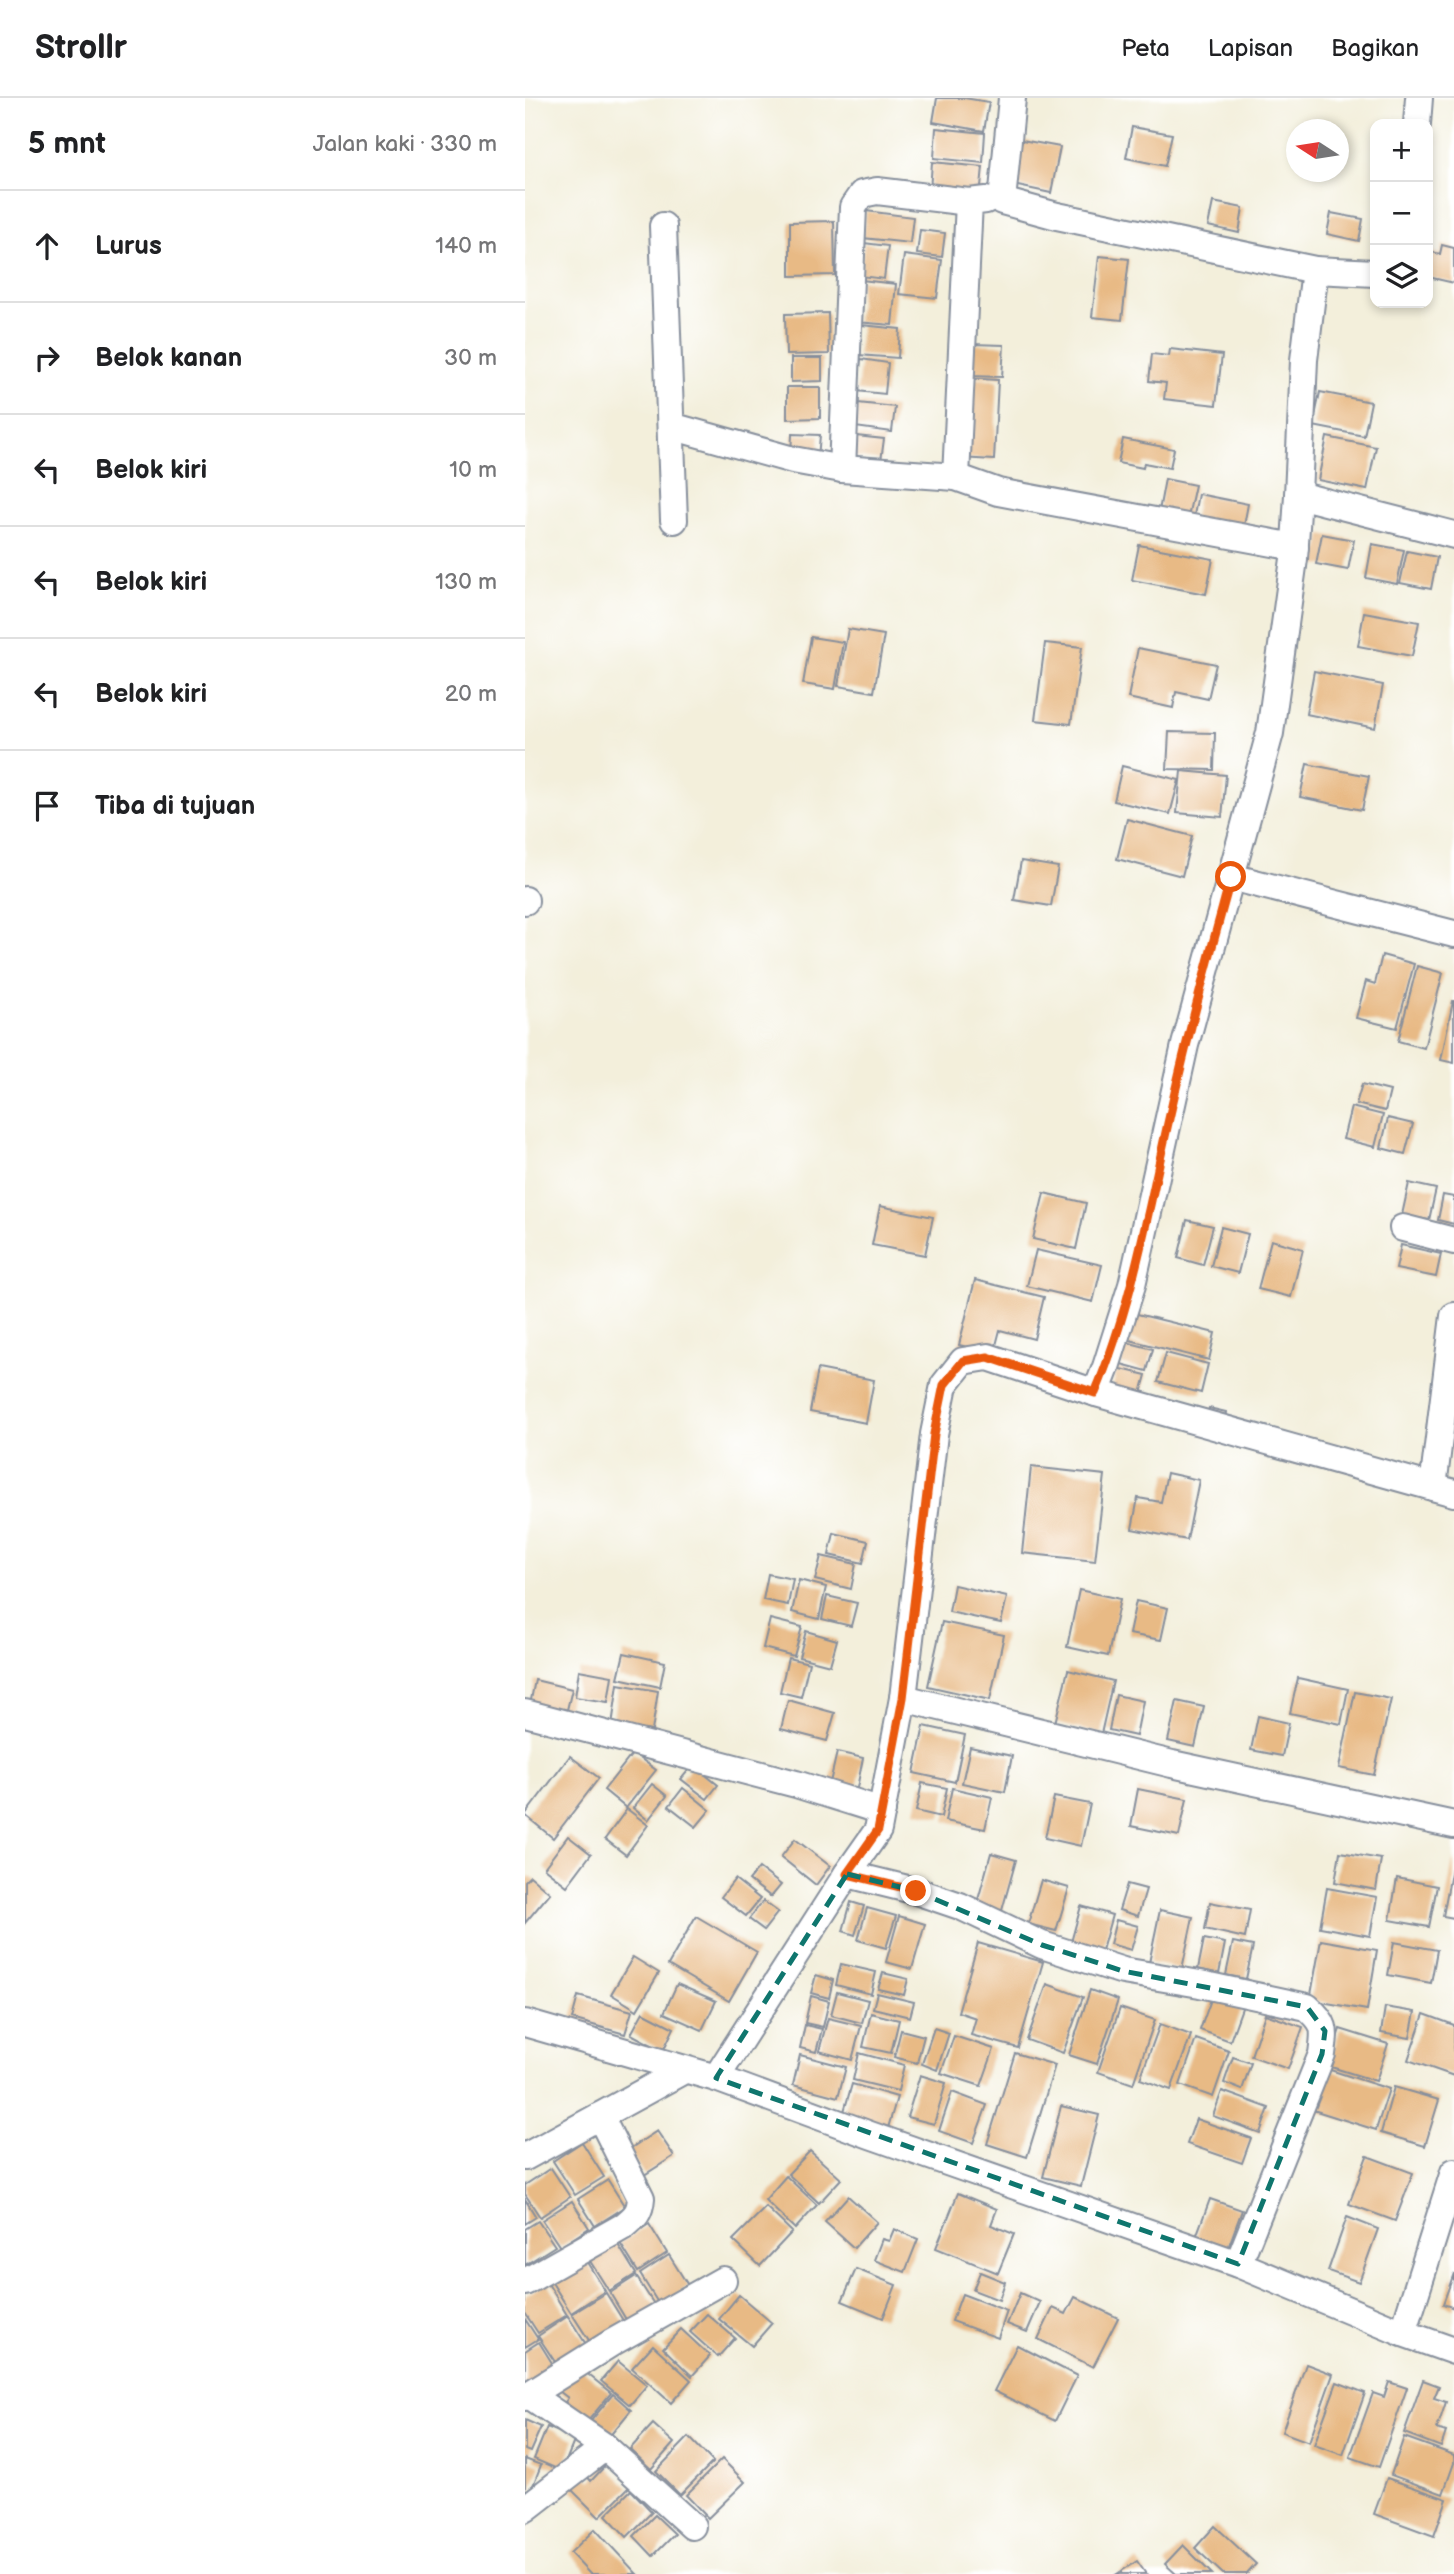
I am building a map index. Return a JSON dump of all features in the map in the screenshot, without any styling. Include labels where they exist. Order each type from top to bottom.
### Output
[{"type":"street","points":[[1002,201],[1012,98]]},
{"type":"street","points":[[1417,119],[1419,98]]},
{"type":"street","points":[[842,469],[853,207],[862,194],[877,191],[969,202],[1002,201],[1057,216],[1315,270],[1370,273]]},
{"type":"street","points":[[955,477],[969,202]]},
{"type":"street","points":[[663,226],[674,520]]},
{"type":"street","points":[[1095,1393],[1132,1285],[1185,1045],[1270,733],[1295,547],[1304,360],[1315,270]]},
{"type":"street","points":[[671,426],[793,460],[842,469],[955,477],[998,492],[1295,547]]},
{"type":"street","points":[[1298,495],[1454,536]]},
{"type":"street","points":[[1231,877],[1454,934]]},
{"type":"street","points":[[1403,1228],[1454,1241]]},
{"type":"street","points":[[716,2078],[878,1830],[903,1698],[934,1434],[944,1385],[963,1361],[988,1357],[1095,1393],[1443,1490],[1454,1316]]},
{"type":"street","points":[[903,1698],[1186,1767],[1454,1825]]},
{"type":"street","points":[[525,1713],[796,1784],[882,1811]]},
{"type":"street","points":[[847,1874],[916,1891],[960,1906],[1042,1945],[1123,1970],[1307,2007],[1318,2017],[1325,2031],[1322,2054],[1238,2264]]},
{"type":"street","points":[[525,2023],[716,2078],[1238,2264],[1402,2333],[1454,2351]]},
{"type":"street","points":[[525,2157],[684,2070]]},
{"type":"street","points":[[525,2282],[624,2226],[640,2210],[641,2198],[600,2116]]},
{"type":"street","points":[[1402,2333],[1454,2172]]},
{"type":"street","points":[[692,2526],[605,2447],[527,2396],[613,2342],[723,2280]]},
{"type":"street","points":[[525,2509],[605,2447]]},
{"type":"highlighted area","points":[[847,1874],[916,1891],[1042,1945],[1123,1971],[1307,2007],[1325,2031],[1322,2054],[1238,2264],[716,2078]]},
{"type":"building","points":[[937,98],[989,102],[984,131],[933,122]]},
{"type":"building","points":[[1132,127],[1172,134],[1165,166],[1126,158]]},
{"type":"building","points":[[936,128],[985,133],[983,163],[934,158]]},
{"type":"building","points":[[1022,140],[1060,147],[1051,193],[1013,185]]},
{"type":"building","points":[[932,162],[983,167],[980,196],[930,191]]},
{"type":"building","points":[[1213,202],[1243,208],[1239,233],[1208,226]]},
{"type":"building","points":[[866,211],[913,217],[910,243],[863,238]]},
{"type":"building","points":[[1331,213],[1363,219],[1359,241],[1327,234]]},
{"type":"building","points":[[834,221],[835,275],[790,276],[790,222]]},
{"type":"building","points":[[920,230],[945,233],[942,257],[917,254]]},
{"type":"building","points":[[864,243],[888,246],[884,279],[860,276]]},
{"type":"building","points":[[1442,245],[1454,248],[1454,283],[1433,278],[1433,252],[1440,254]]},
{"type":"building","points":[[904,255],[942,260],[937,298],[899,294]]},
{"type":"building","points":[[1099,256],[1129,259],[1122,320],[1092,317]]},
{"type":"building","points":[[861,280],[896,284],[892,325],[857,322]]},
{"type":"building","points":[[828,313],[829,354],[786,355],[785,314]]},
{"type":"building","points":[[861,325],[900,329],[898,358],[858,355]]},
{"type":"building","points":[[972,344],[1004,345],[1002,377],[970,376]]},
{"type":"building","points":[[1170,349],[1222,355],[1216,405],[1164,399],[1166,383],[1149,381],[1152,354],[1169,356]]},
{"type":"building","points":[[791,358],[822,358],[822,381],[791,382]]},
{"type":"building","points":[[861,359],[888,363],[885,394],[857,391]]},
{"type":"building","points":[[963,378],[998,380],[994,460],[960,458]]},
{"type":"building","points":[[787,387],[820,387],[820,418],[787,419]]},
{"type":"building","points":[[1320,392],[1371,402],[1364,436],[1313,426]]},
{"type":"building","points":[[858,403],[895,407],[892,432],[855,427]]},
{"type":"building","points":[[792,434],[820,435],[818,458],[791,457]]},
{"type":"building","points":[[856,436],[884,439],[881,461],[854,457]]},
{"type":"building","points":[[1327,437],[1376,447],[1367,490],[1318,480]]},
{"type":"building","points":[[1123,439],[1174,449],[1170,468],[1144,463],[1143,468],[1118,463]]},
{"type":"building","points":[[1165,479],[1195,485],[1188,517],[1159,511]]},
{"type":"building","points":[[1198,494],[1248,504],[1243,531],[1193,521]]},
{"type":"building","points":[[1322,534],[1354,540],[1348,570],[1316,564]]},
{"type":"building","points":[[1372,544],[1404,550],[1397,584],[1366,578]]},
{"type":"building","points":[[1139,545],[1213,559],[1206,594],[1132,580]]},
{"type":"building","points":[[1407,551],[1437,557],[1431,589],[1400,583]]},
{"type":"building","points":[[1364,612],[1419,622],[1412,656],[1358,646]]},
{"type":"building","points":[[848,629],[884,635],[874,692],[838,686]]},
{"type":"building","points":[[811,637],[843,642],[835,689],[803,684]]},
{"type":"building","points":[[1045,643],[1082,647],[1071,724],[1035,720]]},
{"type":"building","points":[[1138,648],[1216,664],[1208,699],[1176,692],[1173,708],[1128,698]]},
{"type":"building","points":[[1314,671],[1383,685],[1375,728],[1306,714]]},
{"type":"building","points":[[1169,732],[1215,733],[1214,770],[1167,769]]},
{"type":"building","points":[[1307,764],[1369,776],[1362,810],[1300,797]]},
{"type":"building","points":[[1122,766],[1179,780],[1170,814],[1114,801]]},
{"type":"building","points":[[1181,771],[1226,775],[1222,817],[1177,813]]},
{"type":"building","points":[[1127,819],[1192,836],[1182,876],[1117,859]]},
{"type":"building","points":[[1021,861],[1058,867],[1051,906],[1014,900]]},
{"type":"building","points":[[1382,955],[1414,964],[1397,1028],[1356,1018],[1366,981],[1375,984]]},
{"type":"building","points":[[1417,966],[1443,973],[1424,1048],[1398,1041]]},
{"type":"building","points":[[1454,1001],[1454,1063],[1441,1060]]},
{"type":"building","points":[[1362,1084],[1390,1091],[1385,1111],[1356,1104]]},
{"type":"building","points":[[1351,1107],[1383,1115],[1375,1147],[1343,1139]]},
{"type":"building","points":[[1388,1118],[1413,1124],[1405,1154],[1381,1148]]},
{"type":"building","points":[[1409,1183],[1436,1189],[1429,1220],[1402,1215]]},
{"type":"building","points":[[1044,1193],[1086,1203],[1076,1249],[1033,1239]]},
{"type":"building","points":[[1443,1195],[1454,1197],[1454,1224],[1438,1220]]},
{"type":"building","points":[[880,1206],[933,1217],[925,1255],[872,1245]]},
{"type":"building","points":[[1187,1220],[1213,1226],[1203,1265],[1178,1258]]},
{"type":"building","points":[[1221,1227],[1248,1234],[1238,1273],[1211,1266]]},
{"type":"building","points":[[1271,1240],[1303,1249],[1291,1297],[1258,1289]]},
{"type":"building","points":[[1401,1245],[1441,1254],[1436,1277],[1396,1269]]},
{"type":"building","points":[[1036,1250],[1102,1265],[1093,1302],[1027,1286]]},
{"type":"building","points":[[975,1280],[1044,1297],[1034,1339],[1000,1330],[994,1353],[959,1345]]},
{"type":"building","points":[[1129,1312],[1215,1333],[1209,1360],[1122,1338]]},
{"type":"building","points":[[1126,1342],[1153,1349],[1147,1371],[1121,1364]]},
{"type":"building","points":[[1166,1353],[1208,1364],[1201,1393],[1158,1382]]},
{"type":"building","points":[[1117,1368],[1146,1375],[1140,1397],[1112,1390]]},
{"type":"building","points":[[818,1369],[874,1380],[866,1423],[810,1412]]},
{"type":"building","points":[[1209,1408],[1226,1412],[1224,1424],[1206,1419]]},
{"type":"building","points":[[1031,1467],[1105,1475],[1095,1561],[1022,1553]]},
{"type":"building","points":[[1167,1473],[1199,1480],[1187,1540],[1132,1529],[1138,1498],[1161,1502]]},
{"type":"building","points":[[834,1533],[868,1541],[863,1563],[829,1555]]},
{"type":"building","points":[[821,1556],[856,1564],[851,1589],[815,1580]]},
{"type":"building","points":[[768,1574],[793,1579],[788,1605],[763,1600]]},
{"type":"building","points":[[799,1580],[826,1587],[819,1619],[792,1612]]},
{"type":"building","points":[[954,1585],[1007,1597],[1001,1623],[949,1612]]},
{"type":"building","points":[[1079,1590],[1120,1599],[1108,1656],[1067,1647]]},
{"type":"building","points":[[827,1596],[857,1603],[851,1626],[822,1619]]},
{"type":"building","points":[[1136,1601],[1168,1608],[1161,1640],[1129,1634]]},
{"type":"building","points":[[770,1619],[802,1627],[794,1656],[763,1648]]},
{"type":"building","points":[[942,1622],[1004,1635],[990,1700],[928,1686]]},
{"type":"building","points":[[806,1631],[837,1640],[830,1665],[799,1657]]},
{"type":"building","points":[[624,1653],[665,1662],[660,1687],[618,1678]]},
{"type":"building","points":[[788,1658],[809,1663],[801,1697],[780,1692]]},
{"type":"building","points":[[579,1670],[612,1676],[608,1702],[575,1697]]},
{"type":"building","points":[[1068,1670],[1113,1681],[1101,1734],[1055,1723]]},
{"type":"building","points":[[1298,1678],[1348,1689],[1341,1724],[1290,1713]]},
{"type":"building","points":[[535,1680],[572,1689],[566,1714],[530,1705]]},
{"type":"building","points":[[618,1684],[658,1691],[652,1731],[612,1725]]},
{"type":"building","points":[[1355,1692],[1391,1699],[1374,1775],[1339,1768]]},
{"type":"building","points":[[1116,1695],[1143,1701],[1136,1736],[1109,1730]]},
{"type":"building","points":[[788,1700],[835,1713],[827,1741],[781,1729]]},
{"type":"building","points":[[1177,1701],[1204,1707],[1195,1747],[1168,1741]]},
{"type":"building","points":[[1258,1716],[1289,1723],[1282,1756],[1251,1750]]},
{"type":"building","points":[[924,1726],[965,1735],[955,1782],[914,1773]]},
{"type":"building","points":[[970,1747],[1012,1756],[1005,1792],[962,1783]]},
{"type":"building","points":[[837,1752],[863,1758],[856,1793],[829,1787]]},
{"type":"building","points":[[633,1753],[656,1770],[626,1808],[604,1790]]},
{"type":"building","points":[[570,1756],[599,1778],[553,1838],[525,1815]]},
{"type":"building","points":[[693,1765],[718,1785],[707,1799],[681,1779]]},
{"type":"building","points":[[922,1783],[947,1788],[941,1817],[916,1811]]},
{"type":"building","points":[[652,1784],[667,1796],[648,1820],[633,1808]]},
{"type":"building","points":[[683,1788],[710,1810],[696,1827],[669,1806]]},
{"type":"building","points":[[952,1788],[992,1797],[985,1829],[945,1821]]},
{"type":"building","points":[[1138,1789],[1187,1799],[1179,1836],[1131,1826]]},
{"type":"building","points":[[1054,1797],[1090,1804],[1081,1846],[1045,1838]]},
{"type":"building","points":[[627,1809],[648,1825],[626,1855],[605,1839]]},
{"type":"building","points":[[568,1836],[591,1854],[567,1886],[544,1868]]},
{"type":"building","points":[[795,1839],[830,1866],[816,1885],[781,1857]]},
{"type":"building","points":[[1340,1852],[1381,1859],[1376,1890],[1335,1882]]},
{"type":"building","points":[[991,1853],[1016,1860],[1001,1914],[976,1907]]},
{"type":"building","points":[[1454,1862],[1454,1918],[1443,1916]]},
{"type":"building","points":[[759,1868],[781,1885],[771,1897],[749,1880]]},
{"type":"building","points":[[530,1876],[550,1893],[525,1923],[525,1881]]},
{"type":"building","points":[[1397,1878],[1437,1886],[1429,1927],[1390,1920]]},
{"type":"building","points":[[735,1879],[760,1899],[746,1916],[721,1897]]},
{"type":"building","points":[[1041,1880],[1069,1888],[1056,1931],[1028,1924]]},
{"type":"building","points":[[1127,1884],[1146,1889],[1138,1916],[1119,1910]]},
{"type":"building","points":[[1327,1888],[1377,1897],[1370,1936],[1320,1927]]},
{"type":"building","points":[[763,1901],[778,1912],[764,1930],[749,1919]]},
{"type":"building","points":[[851,1902],[864,1906],[855,1935],[843,1931]]},
{"type":"building","points":[[1210,1902],[1250,1910],[1245,1938],[1205,1929]]},
{"type":"building","points":[[1081,1906],[1112,1915],[1101,1954],[1070,1946]]},
{"type":"building","points":[[867,1908],[896,1916],[886,1948],[858,1940]]},
{"type":"building","points":[[1160,1910],[1193,1917],[1182,1969],[1149,1963]]},
{"type":"building","points":[[696,1916],[757,1952],[729,2001],[668,1965]]},
{"type":"building","points":[[899,1916],[925,1924],[912,1969],[886,1962]]},
{"type":"building","points":[[1116,1920],[1138,1926],[1131,1950],[1110,1944]]},
{"type":"building","points":[[1204,1939],[1225,1943],[1219,1974],[1198,1969]]},
{"type":"building","points":[[1321,1940],[1377,1950],[1367,2010],[1310,2000]]},
{"type":"building","points":[[1233,1942],[1253,1946],[1246,1979],[1226,1975]]},
{"type":"building","points":[[1394,1942],[1437,1950],[1431,1983],[1388,1975]]},
{"type":"building","points":[[978,1943],[1043,1962],[1018,2048],[971,2035],[976,2018],[958,2012]]},
{"type":"building","points":[[633,1957],[659,1973],[637,2010],[611,1994]]},
{"type":"building","points":[[841,1964],[876,1972],[871,1994],[836,1985]]},
{"type":"building","points":[[883,1973],[908,1979],[904,1995],[878,1989]]},
{"type":"building","points":[[816,1975],[833,1980],[829,1998],[811,1993]]},
{"type":"building","points":[[677,1984],[716,2001],[702,2030],[664,2013]]},
{"type":"building","points":[[1047,1984],[1083,1997],[1063,2053],[1027,2040]]},
{"type":"building","points":[[1090,1990],[1118,2000],[1097,2064],[1069,2055]]},
{"type":"building","points":[[837,1992],[868,2000],[862,2023],[831,2015]]},
{"type":"building","points":[[877,1993],[914,2002],[910,2017],[873,2008]]},
{"type":"building","points":[[1213,1994],[1243,2005],[1230,2041],[1200,2030]]},
{"type":"building","points":[[578,1996],[632,2011],[625,2034],[572,2019]]},
{"type":"building","points":[[811,1996],[829,2001],[823,2027],[805,2023]]},
{"type":"building","points":[[1385,2007],[1415,2012],[1410,2038],[1381,2033]]},
{"type":"building","points":[[1120,2008],[1155,2020],[1133,2084],[1098,2072]]},
{"type":"building","points":[[643,2012],[674,2028],[663,2051],[631,2034]]},
{"type":"building","points":[[871,2013],[899,2020],[891,2053],[863,2047]]},
{"type":"building","points":[[1265,2014],[1303,2027],[1288,2069],[1251,2056]]},
{"type":"building","points":[[1424,2014],[1454,2025],[1454,2076],[1408,2060]]},
{"type":"building","points":[[828,2018],[861,2026],[852,2060],[819,2051]]},
{"type":"building","points":[[1160,2024],[1191,2035],[1171,2090],[1140,2079]]},
{"type":"building","points":[[805,2025],[822,2029],[816,2052],[800,2048]]},
{"type":"building","points":[[934,2028],[949,2033],[937,2070],[922,2064]]},
{"type":"building","points":[[1340,2029],[1388,2044],[1376,2081],[1328,2066]]},
{"type":"building","points":[[901,2030],[924,2036],[917,2063],[894,2057]]},
{"type":"building","points":[[954,2036],[994,2049],[981,2086],[941,2073]]},
{"type":"building","points":[[1196,2039],[1229,2051],[1213,2097],[1180,2085]]},
{"type":"building","points":[[859,2053],[904,2065],[898,2091],[853,2080]]},
{"type":"building","points":[[1015,2053],[1055,2065],[1027,2157],[987,2144]]},
{"type":"building","points":[[800,2055],[846,2067],[838,2097],[793,2085]]},
{"type":"building","points":[[1233,2057],[1251,2063],[1242,2090],[1224,2083]]},
{"type":"building","points":[[1324,2068],[1389,2089],[1376,2130],[1310,2109]]},
{"type":"building","points":[[920,2075],[946,2083],[934,2124],[907,2117]]},
{"type":"building","points":[[852,2084],[897,2097],[888,2128],[843,2115]]},
{"type":"building","points":[[1394,2087],[1439,2100],[1425,2146],[1381,2133]]},
{"type":"building","points":[[1222,2091],[1269,2108],[1260,2133],[1213,2116]]},
{"type":"building","points":[[952,2092],[987,2105],[973,2143],[939,2131]]},
{"type":"building","points":[[1061,2106],[1099,2115],[1081,2186],[1043,2177]]},
{"type":"building","points":[[1196,2119],[1251,2138],[1242,2163],[1187,2144]]},
{"type":"building","points":[[657,2131],[674,2156],[644,2175],[628,2150]]},
{"type":"building","points":[[582,2142],[604,2177],[575,2195],[553,2161]]},
{"type":"building","points":[[810,2151],[841,2179],[819,2203],[788,2174]]},
{"type":"building","points":[[1367,2156],[1413,2173],[1395,2221],[1349,2204]]},
{"type":"building","points":[[551,2168],[570,2197],[540,2217],[525,2194],[525,2185]]},
{"type":"building","points":[[786,2176],[817,2205],[795,2229],[765,2200]]},
{"type":"building","points":[[608,2180],[625,2207],[595,2226],[578,2199]]},
{"type":"building","points":[[958,2193],[997,2209],[991,2225],[1014,2234],[998,2273],[936,2248]]},
{"type":"building","points":[[848,2196],[877,2222],[854,2248],[825,2222]]},
{"type":"building","points":[[525,2199],[536,2217],[525,2224]]},
{"type":"building","points":[[1210,2199],[1242,2210],[1228,2248],[1196,2237]]},
{"type":"building","points":[[572,2201],[589,2228],[560,2247],[542,2220]]},
{"type":"building","points":[[766,2207],[792,2232],[760,2266],[733,2240]]},
{"type":"building","points":[[1347,2217],[1378,2229],[1359,2282],[1328,2271]]},
{"type":"building","points":[[538,2221],[555,2246],[525,2265],[525,2229]]},
{"type":"building","points":[[649,2224],[667,2253],[638,2272],[620,2243]]},
{"type":"building","points":[[894,2229],[918,2239],[905,2272],[874,2260],[882,2239],[889,2241]]},
{"type":"building","points":[[617,2243],[636,2274],[609,2291],[590,2261]]},
{"type":"building","points":[[669,2255],[689,2287],[660,2306],[640,2274]]},
{"type":"building","points":[[585,2259],[605,2291],[571,2313],[551,2281]]},
{"type":"building","points":[[856,2269],[896,2285],[883,2318],[842,2301]]},
{"type":"building","points":[[980,2272],[1005,2282],[999,2300],[973,2290]]},
{"type":"building","points":[[1454,2273],[1454,2308],[1443,2304]]},
{"type":"building","points":[[636,2276],[657,2309],[630,2326],[610,2293]]},
{"type":"building","points":[[547,2282],[567,2315],[538,2333],[525,2313],[525,2296]]},
{"type":"building","points":[[606,2293],[627,2327],[594,2348],[572,2314]]},
{"type":"building","points":[[1020,2293],[1040,2302],[1027,2332],[1007,2324]]},
{"type":"building","points":[[962,2294],[1007,2311],[998,2338],[952,2321]]},
{"type":"building","points":[[739,2295],[772,2323],[752,2346],[719,2319]]},
{"type":"building","points":[[1075,2297],[1118,2318],[1093,2367],[1038,2339],[1053,2308],[1066,2314]]},
{"type":"building","points":[[707,2314],[735,2338],[718,2357],[690,2332]]},
{"type":"building","points":[[568,2316],[589,2349],[559,2368],[538,2336]]},
{"type":"building","points":[[525,2319],[538,2339],[525,2347]]},
{"type":"building","points":[[681,2329],[710,2356],[692,2376],[663,2348]]},
{"type":"building","points":[[539,2342],[557,2371],[525,2388],[525,2351]]},
{"type":"building","points":[[653,2345],[691,2380],[671,2403],[632,2368]]},
{"type":"building","points":[[1017,2345],[1077,2376],[1055,2421],[994,2391]]},
{"type":"building","points":[[618,2361],[647,2385],[630,2405],[601,2381]]},
{"type":"building","points":[[1306,2364],[1333,2374],[1309,2442],[1282,2432]]},
{"type":"building","points":[[579,2367],[611,2393],[588,2421],[565,2402],[568,2398],[559,2391]]},
{"type":"building","points":[[1423,2380],[1439,2386],[1434,2398],[1446,2402],[1437,2429],[1446,2432],[1441,2447],[1404,2433]]},
{"type":"building","points":[[1337,2382],[1365,2393],[1343,2455],[1314,2445]]},
{"type":"building","points":[[1389,2382],[1407,2388],[1379,2467],[1350,2457],[1373,2393],[1384,2397]]},
{"type":"building","points":[[613,2394],[631,2410],[608,2438],[590,2422]]},
{"type":"building","points":[[525,2420],[541,2427],[530,2452],[525,2450]]},
{"type":"building","points":[[653,2424],[674,2443],[651,2469],[630,2449]]},
{"type":"building","points":[[547,2427],[575,2439],[562,2471],[534,2459]]},
{"type":"building","points":[[689,2437],[713,2462],[680,2495],[656,2471]]},
{"type":"building","points":[[1404,2437],[1454,2455],[1454,2463],[1443,2494],[1391,2475]]},
{"type":"building","points":[[525,2459],[541,2465],[530,2493],[525,2491]]},
{"type":"building","points":[[722,2459],[745,2482],[708,2518],[686,2495]]},
{"type":"building","points":[[606,2465],[629,2487],[599,2517],[571,2489],[585,2474],[591,2481]]},
{"type":"building","points":[[1387,2478],[1447,2499],[1434,2536],[1374,2514]]},
{"type":"building","points":[[631,2490],[652,2512],[627,2537],[606,2515]]},
{"type":"building","points":[[655,2515],[675,2534],[653,2556],[634,2536]]},
{"type":"building","points":[[1215,2526],[1256,2564],[1247,2574],[1223,2574],[1195,2548]]},
{"type":"building","points":[[595,2529],[637,2574],[590,2574],[570,2553]]},
{"type":"building","points":[[1183,2545],[1212,2574],[1176,2574],[1165,2564]]},
{"type":"building","points":[[1137,2561],[1146,2574],[1117,2574]]},
{"type":"route","points":[[916,1891],[847,1874],[878,1830],[903,1698],[934,1434],[944,1385],[963,1361],[988,1357],[1095,1393],[1132,1285],[1185,1045],[1231,877]]}]
